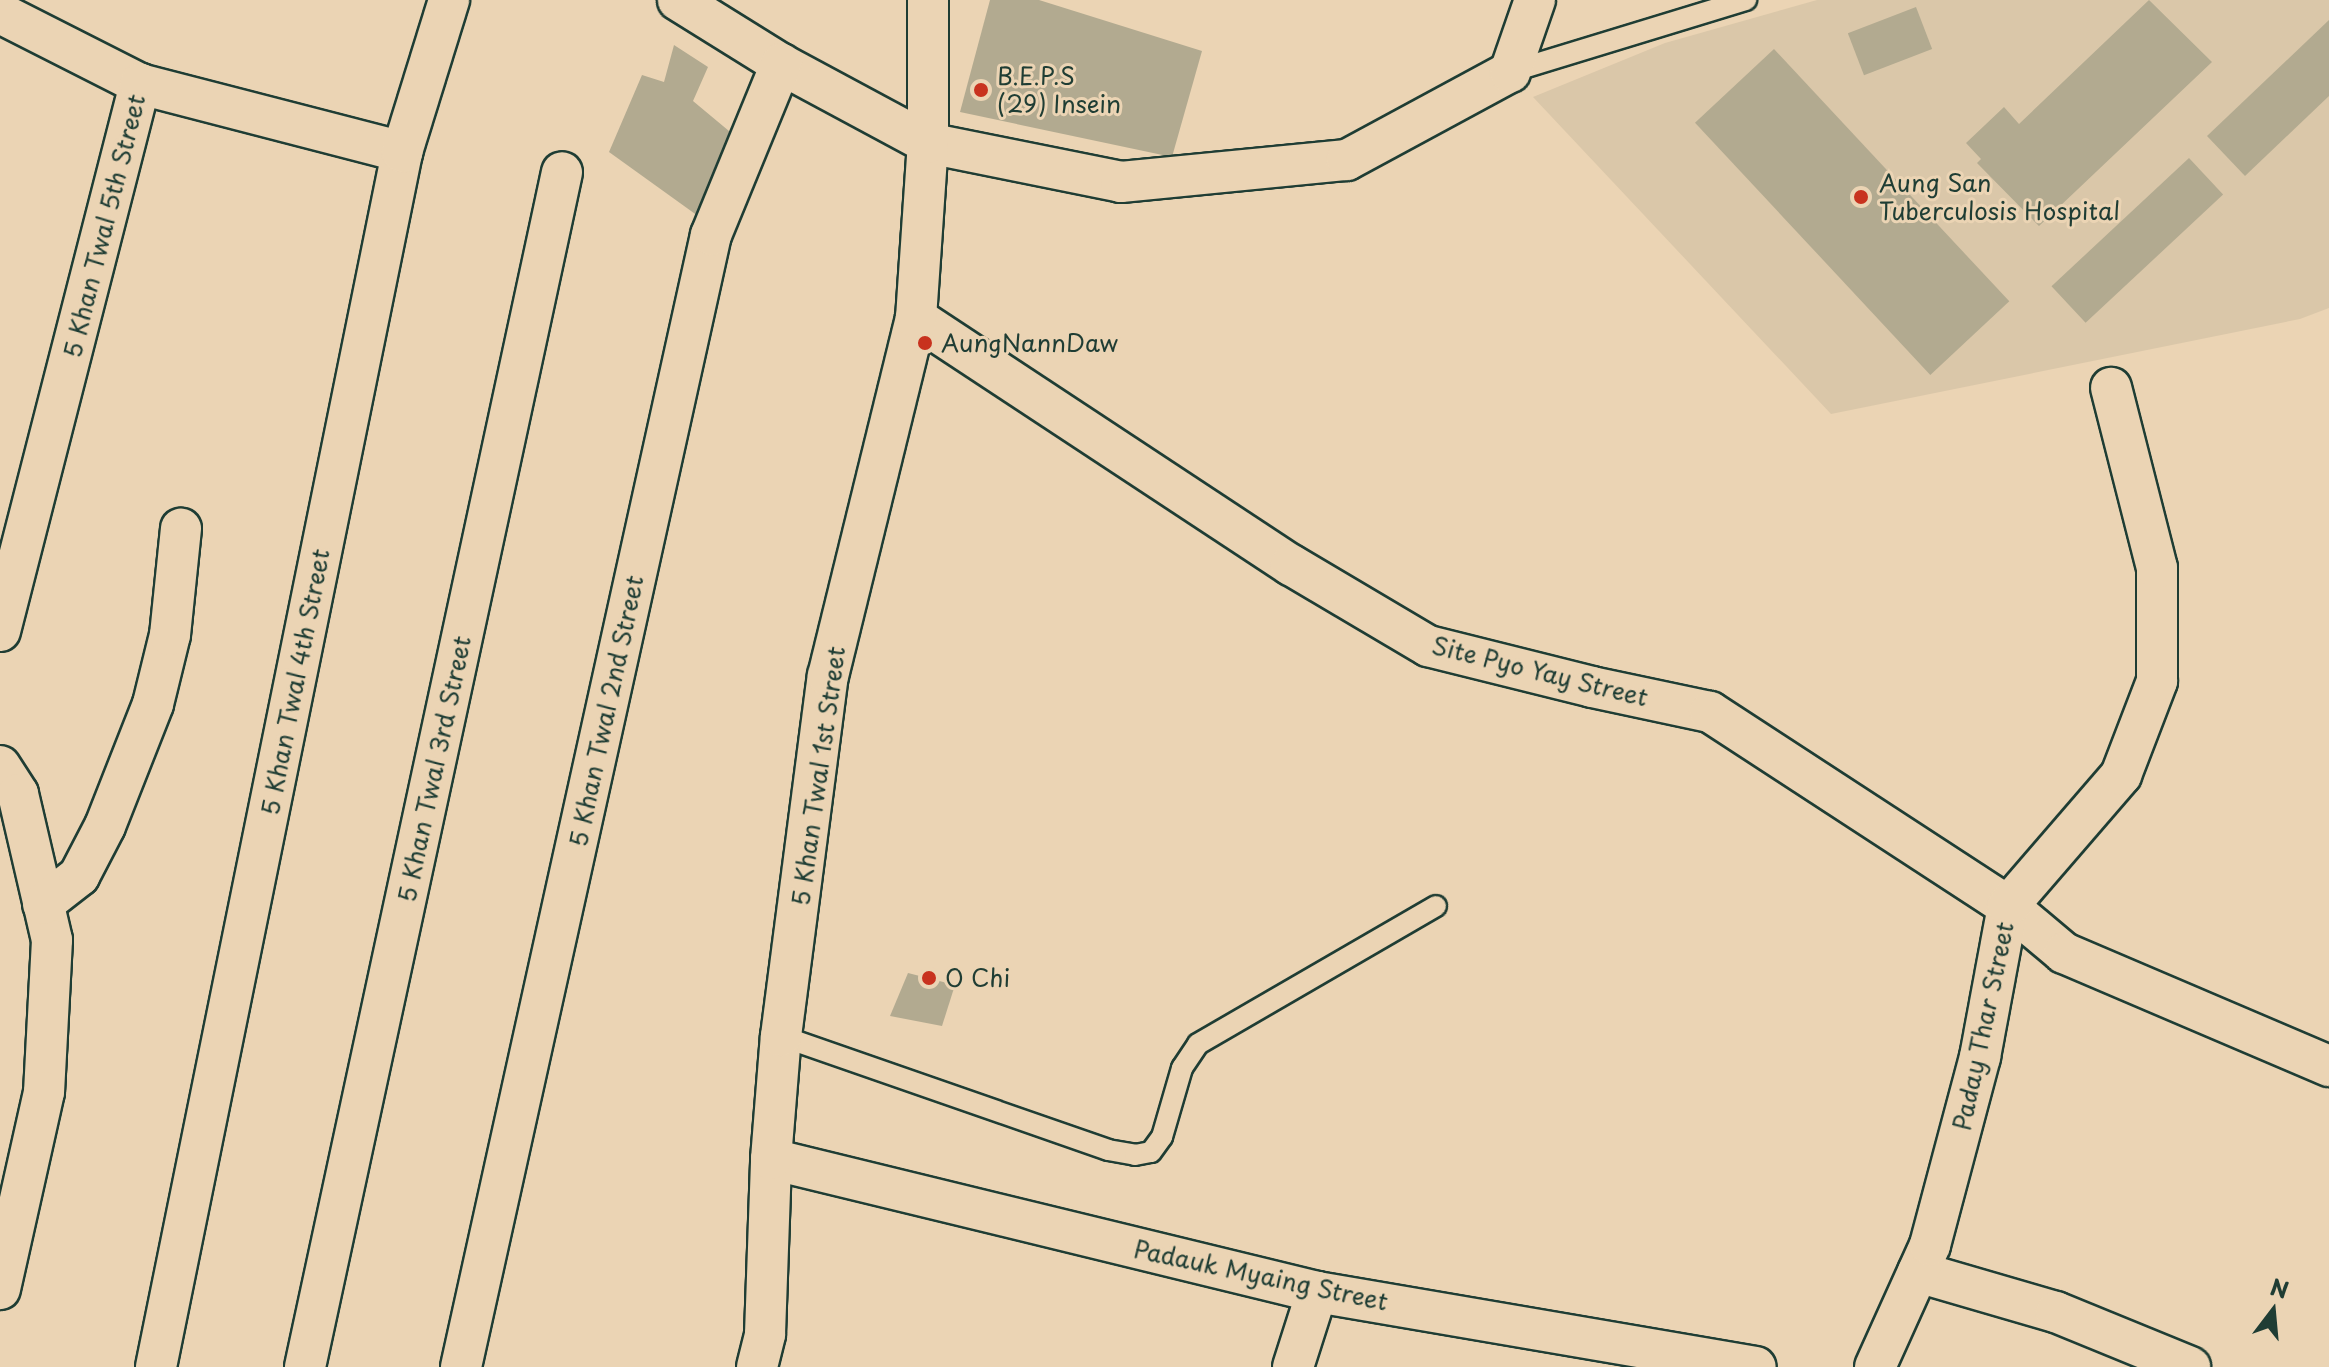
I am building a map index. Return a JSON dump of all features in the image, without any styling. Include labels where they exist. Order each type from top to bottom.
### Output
[{"type":"street","name":"5 Khan Twal 4th Street","points":[[156,1367],[402,152],[449,0]]},
{"type":"street","points":[[678,0],[781,64],[928,143],[1121,182],[1347,160],[1510,72],[1535,0]]},
{"type":"street","name":"5 Khan Twal 1st Street","points":[[757,1367],[765,1334],[771,1159],[781,1036],[828,676],[916,318],[928,143],[928,0]]},
{"type":"street","points":[[0,13],[140,84]]},
{"type":"street","name":"5 Khan Twal 2nd Street","points":[[461,1367],[711,235],[781,64]]},
{"type":"street","name":"5 Khan Twal 5th Street","points":[[0,631],[140,84],[402,152]]},
{"type":"street","name":"5 Khan Twal 3rd Street","points":[[305,1367],[562,172]]},
{"type":"street","name":"Site Pyo Yay Street","points":[[916,318],[1291,565],[1428,646],[1592,687],[1710,712],[2008,906],[2064,953],[2329,1066]]},
{"type":"street","name":"Paday Thar Street","points":[[1875,1367],[1930,1245],[1980,1057],[2008,906],[2121,775],[2157,681],[2157,568],[2111,388]]},
{"type":"street","points":[[43,904],[79,876],[105,826],[153,704],[170,635],[181,529]]},
{"type":"street","points":[[0,766],[18,794],[52,940],[44,1092],[0,1289]]},
{"type":"street","name":"Padauk Myaing Street","points":[[771,1159],[1317,1292],[1756,1367]]},
{"type":"street","points":[[1918,1272],[2056,1312],[2190,1367]]},
{"type":"street","points":[[1293,1367],[1317,1292]]},
{"type":"lane","points":[[1510,72],[1746,0]]},
{"type":"lane","points":[[781,1036],[1108,1150],[1135,1155],[1151,1152],[1162,1137],[1182,1068],[1198,1044],[1436,906]]},
{"type":"shaded area","points":[[1817,0],[2329,0],[2329,308],[2300,319],[1831,414],[1533,97],[1665,43]]},
{"type":"building","points":[[990,0],[1039,0],[1202,51],[1172,157],[960,112]]},
{"type":"building","points":[[2149,0],[2212,62],[2039,226],[1977,163],[1981,159],[1966,143],[2004,107],[2019,124]]},
{"type":"building","points":[[1916,7],[1932,49],[1864,75],[1848,33]]},
{"type":"building","points":[[2329,20],[2329,96],[2245,176],[2207,136]]},
{"type":"building","points":[[674,45],[708,67],[693,101],[735,136],[698,216],[609,152],[642,75],[664,82]]},
{"type":"building","points":[[1774,49],[2009,301],[1930,375],[1695,123]]},
{"type":"building","points":[[2189,158],[2223,195],[2086,323],[2052,286]]},
{"type":"building","points":[[908,973],[955,985],[942,1026],[890,1016]]},
{"type":"place","name":"B.E.P.S (29) Insein","points":[[981,90]]},
{"type":"place","name":"Aung San Tuberculosis Hospital","points":[[1861,197]]},
{"type":"place","name":"AungNannDaw","points":[[925,343]]},
{"type":"place","name":"O Chi","points":[[929,978]]}]
